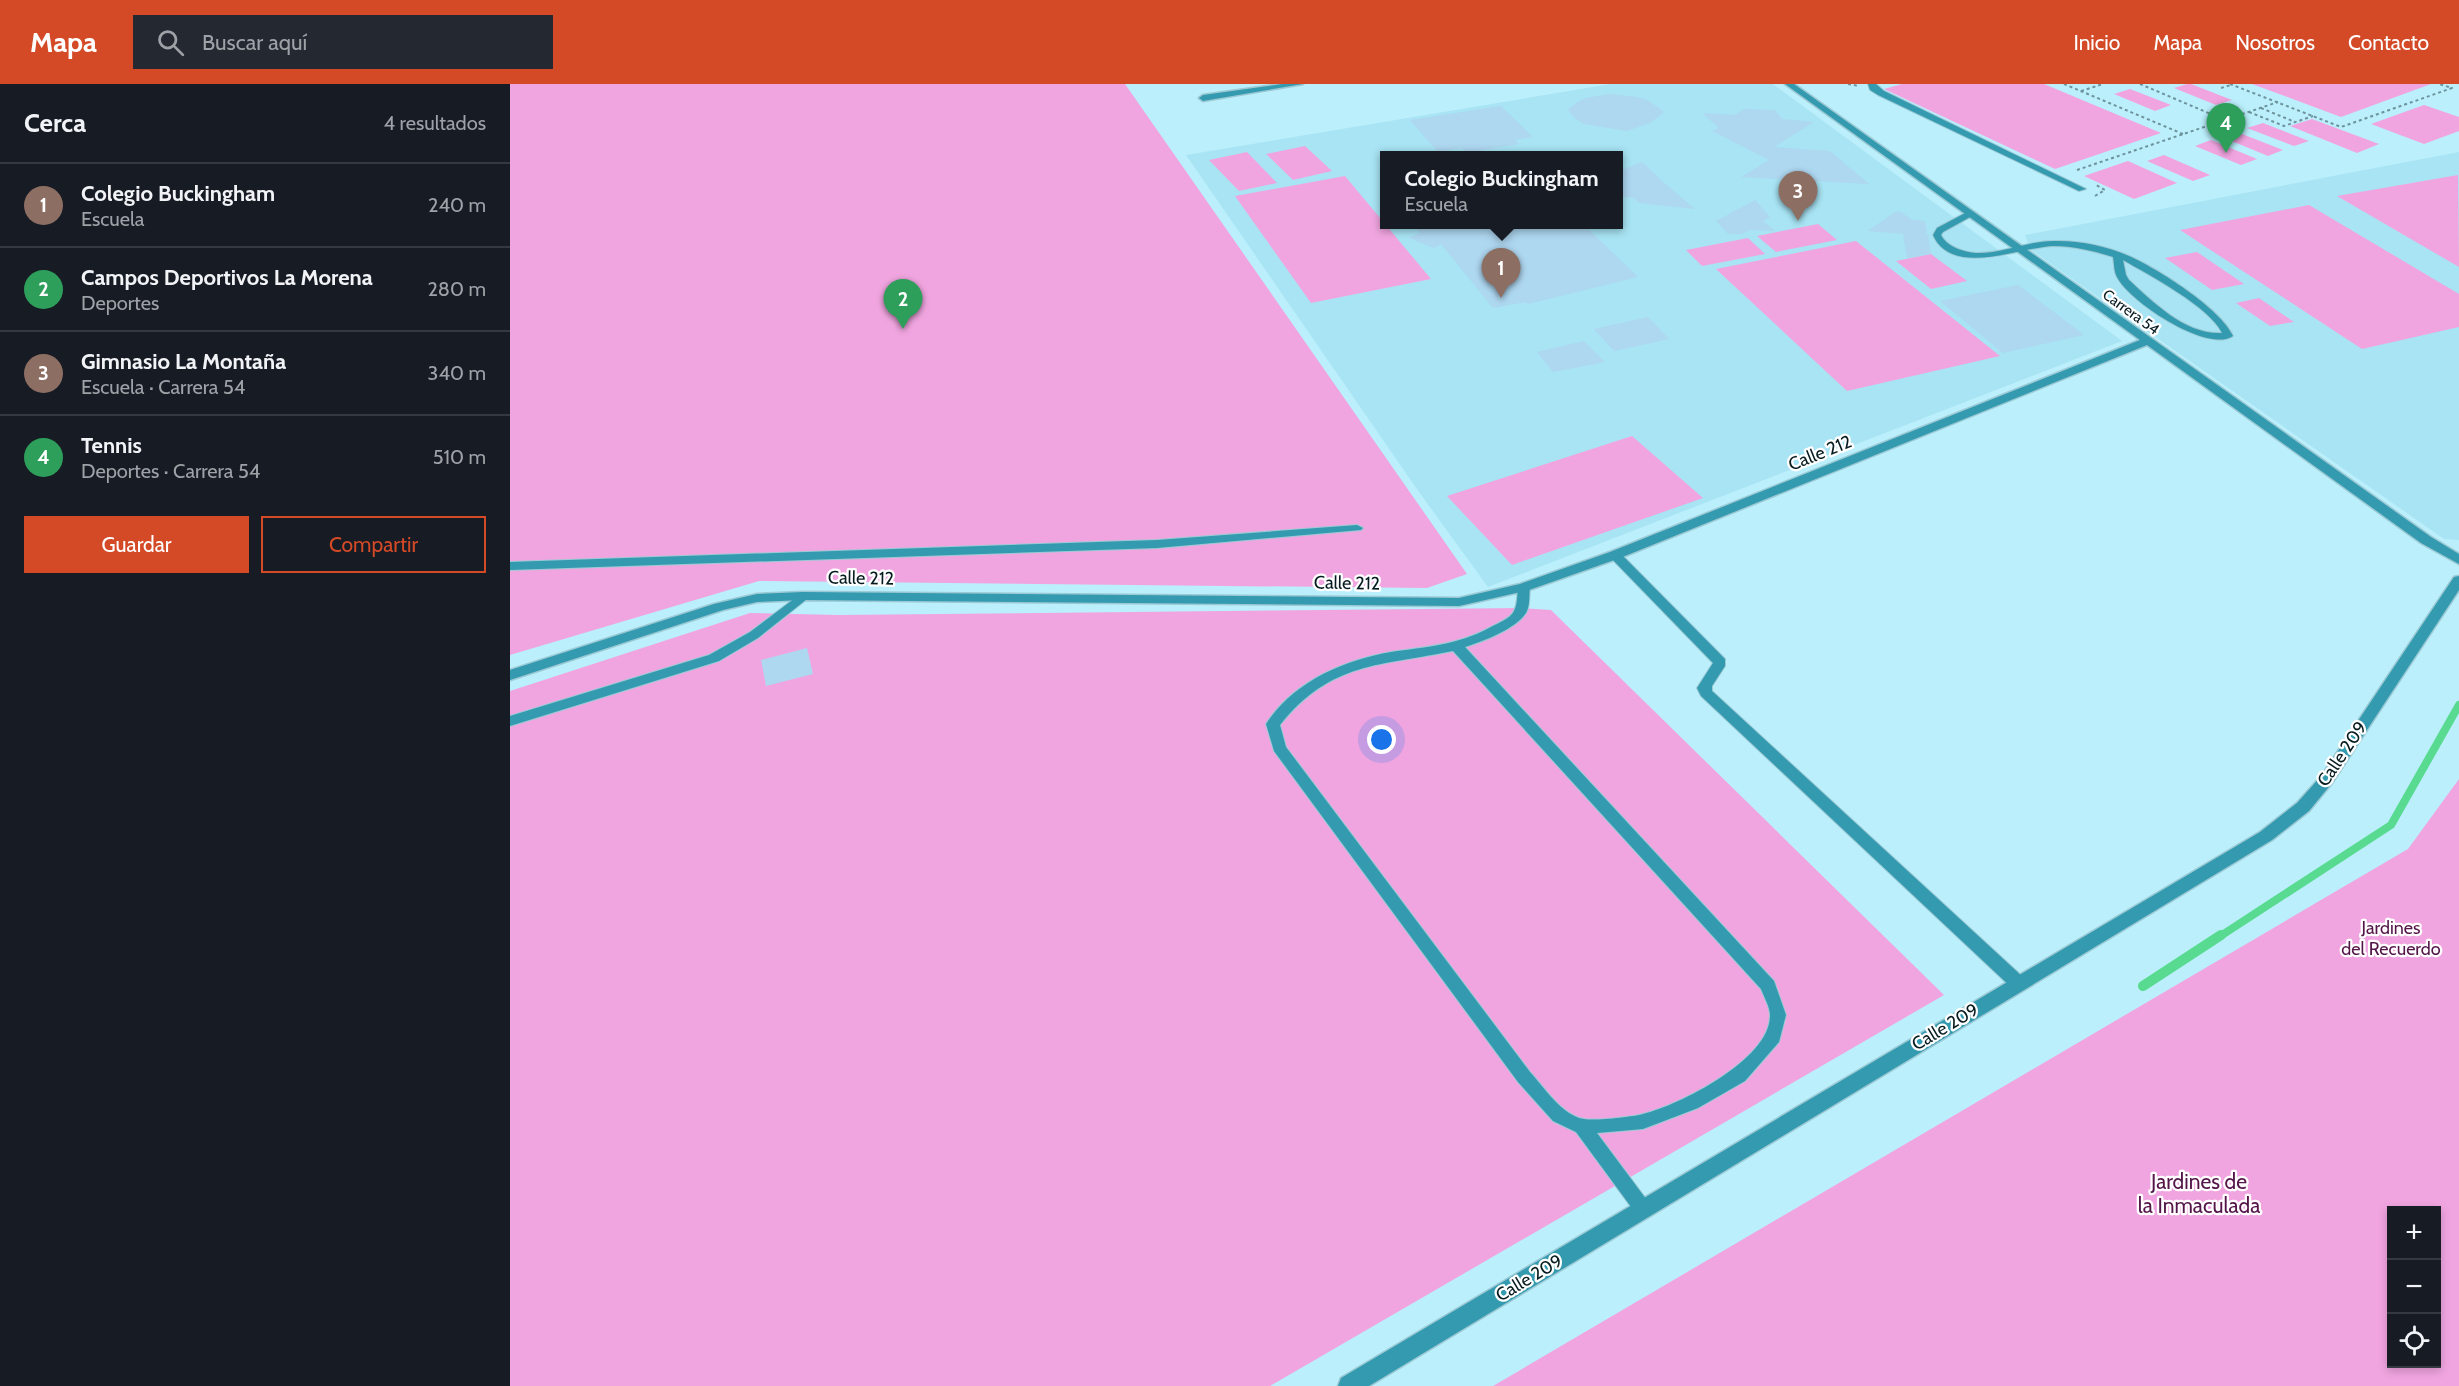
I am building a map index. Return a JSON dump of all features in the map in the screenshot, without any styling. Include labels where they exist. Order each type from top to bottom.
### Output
[{"type":"street","points":[[1203,98],[1299,84]]},
{"type":"street","name":"Carrera 54","points":[[1789,84],[2147,342],[2426,540],[2459,560]]},
{"type":"street","name":"Calle 212","points":[[510,675],[719,607],[756,598],[802,596],[1459,602],[1524,587],[1616,555],[2147,342]]},
{"type":"street","name":"Calle 209","points":[[1349,1386],[2266,836],[2302,807],[2327,779],[2459,580]]},
{"type":"lane","points":[[1872,84],[1876,91],[2082,189]]},
{"type":"lane","points":[[1969,214],[1940,230],[1937,235],[1943,246],[1974,256],[2020,250],[2045,243],[2096,249],[2118,256],[2185,294],[2222,324],[2228,336],[2217,338],[2191,332],[2126,282],[2121,275],[2118,256]]},
{"type":"lane","points":[[510,566],[1157,544],[1357,528]]},
{"type":"lane","points":[[1616,555],[1715,654],[1720,662],[1719,670],[1706,684],[1704,688],[1706,693],[2018,983]]},
{"type":"lane","points":[[1524,587],[1522,608],[1517,616],[1484,637],[1457,647],[1375,659],[1343,670],[1316,684],[1286,706],[1274,724],[1279,748],[1524,1077],[1559,1116],[1582,1127],[1643,1209]]},
{"type":"lane","points":[[510,721],[714,658],[753,634],[802,596]]},
{"type":"lane","points":[[1457,647],[1768,986],[1778,1015],[1771,1042],[1739,1076],[1692,1103],[1643,1122],[1582,1127]]},
{"type":"path","points":[[2064,84],[2184,134]]},
{"type":"path","points":[[2081,91],[2103,84]]},
{"type":"path","points":[[2140,84],[2226,120]]},
{"type":"path","points":[[2221,88],[2230,84],[2341,126],[2452,88],[2439,84]]},
{"type":"path","points":[[2073,173],[2278,102]]},
{"type":"path","points":[[2261,108],[2295,122]]},
{"type":"path","points":[[2249,112],[2284,126],[2313,116]]},
{"type":"path","points":[[2082,189],[2095,196],[2104,192],[2103,188],[2093,184]]},
{"type":"shaded area","points":[[1611,84],[1773,84],[2122,341],[1488,587],[1419,492],[1186,155]]},
{"type":"shaded area","points":[[2459,152],[2459,540],[2444,539],[2071,278],[2030,249],[2025,235]]},
{"type":"green space","points":[[510,84],[1125,84],[1467,574],[1427,588],[759,581],[510,655]]},
{"type":"green space","points":[[1902,84],[2044,84],[2161,133],[2055,169],[1884,89]]},
{"type":"green space","points":[[2187,84],[2232,100],[2216,105],[2174,88]]},
{"type":"green space","points":[[2252,84],[2431,84],[2341,117]]},
{"type":"green space","points":[[2130,89],[2171,105],[2155,111],[2114,94]]},
{"type":"green space","points":[[2424,105],[2459,117],[2459,131],[2424,144],[2371,124]]},
{"type":"green space","points":[[2312,119],[2379,144],[2357,153],[2290,126]]},
{"type":"green space","points":[[2263,123],[2309,141],[2294,146],[2247,128]]},
{"type":"green space","points":[[2237,132],[2283,150],[2268,156],[2222,137]]},
{"type":"green space","points":[[2211,140],[2257,159],[2241,165],[2195,146]]},
{"type":"green space","points":[[1305,146],[1332,171],[1293,180],[1266,154]]},
{"type":"green space","points":[[1247,152],[1277,183],[1239,191],[1209,160]]},
{"type":"green space","points":[[2164,155],[2210,175],[2193,181],[2147,161]]},
{"type":"green space","points":[[2128,161],[2177,183],[2134,199],[2084,176]]},
{"type":"green space","points":[[2458,175],[2459,267],[2337,196]]},
{"type":"green space","points":[[1345,176],[1380,218],[1380,229],[1389,229],[1431,279],[1311,303],[1235,196]]},
{"type":"green space","points":[[2309,205],[2459,294],[2459,327],[2362,349],[2180,230]]},
{"type":"green space","points":[[1818,224],[1837,240],[1776,252],[1757,236]]},
{"type":"green space","points":[[1748,238],[1765,254],[1702,266],[1686,250]]},
{"type":"green space","points":[[1856,241],[2000,356],[1847,391],[1716,269]]},
{"type":"green space","points":[[2197,252],[2244,284],[2212,290],[2165,258]]},
{"type":"green space","points":[[1931,254],[1967,281],[1931,289],[1896,261]]},
{"type":"green space","points":[[2259,298],[2294,322],[2270,326],[2236,303]]},
{"type":"green space","points":[[1632,436],[1703,498],[1512,565],[1447,496]]},
{"type":"green space","points":[[1522,608],[1551,610],[1944,995],[1270,1386],[510,1386],[510,691],[750,613],[838,615]]},
{"type":"green space","name":"Jardines de la Inmaculada","points":[[2459,779],[2459,1386],[1493,1386],[2408,849]]},
{"type":"building","points":[[1610,94],[1638,97],[1649,101],[1664,112],[1650,123],[1627,131],[1584,124],[1568,110],[1585,98]]},
{"type":"building","points":[[1501,106],[1533,137],[1515,140],[1519,144],[1478,151],[1464,151],[1462,148],[1437,151],[1410,120]]},
{"type":"building","points":[[1744,109],[1775,110],[1782,119],[1814,122],[1774,147],[1830,151],[1869,184],[1741,177],[1769,160],[1712,131],[1719,128],[1702,113],[1735,115]]},
{"type":"building","points":[[1642,162],[1695,209],[1639,203],[1634,198],[1623,197],[1623,170]]},
{"type":"building","points":[[1755,200],[1770,217],[1763,221],[1775,231],[1749,230],[1742,234],[1728,234],[1716,221]]},
{"type":"building","points":[[1895,212],[1901,212],[1912,220],[1925,221],[1927,234],[1931,236],[1928,236],[1931,254],[1907,258],[1903,234],[1868,231]]},
{"type":"building","points":[[1416,229],[1588,229],[1638,277],[1528,304],[1525,302],[1493,308],[1441,244],[1434,248],[1409,238],[1420,233]]},
{"type":"building","points":[[2018,285],[2084,335],[2003,353],[1940,301]]},
{"type":"building","points":[[1648,317],[1669,339],[1614,351],[1594,329]]},
{"type":"building","points":[[1584,341],[1605,362],[1553,372],[1537,352]]},
{"type":"building","points":[[807,648],[813,674],[766,686],[761,660]]},
{"type":"waterway","points":[[2219,937],[2391,825],[2459,705]]},
{"type":"waterway","points":[[2143,986],[2221,935]]},
{"type":"place","name":"Tennis","points":[[2226,153]]},
{"type":"place","name":"Gimnasio La Montaña","points":[[1798,221]]},
{"type":"place","name":"Colegio Buckingham","points":[[1501,298]]},
{"type":"place","name":"Campos Deportivos La Morena","points":[[903,329]]},
{"type":"park label","name":"Jardines del Recuerdo","points":[[2391,938]]}]
